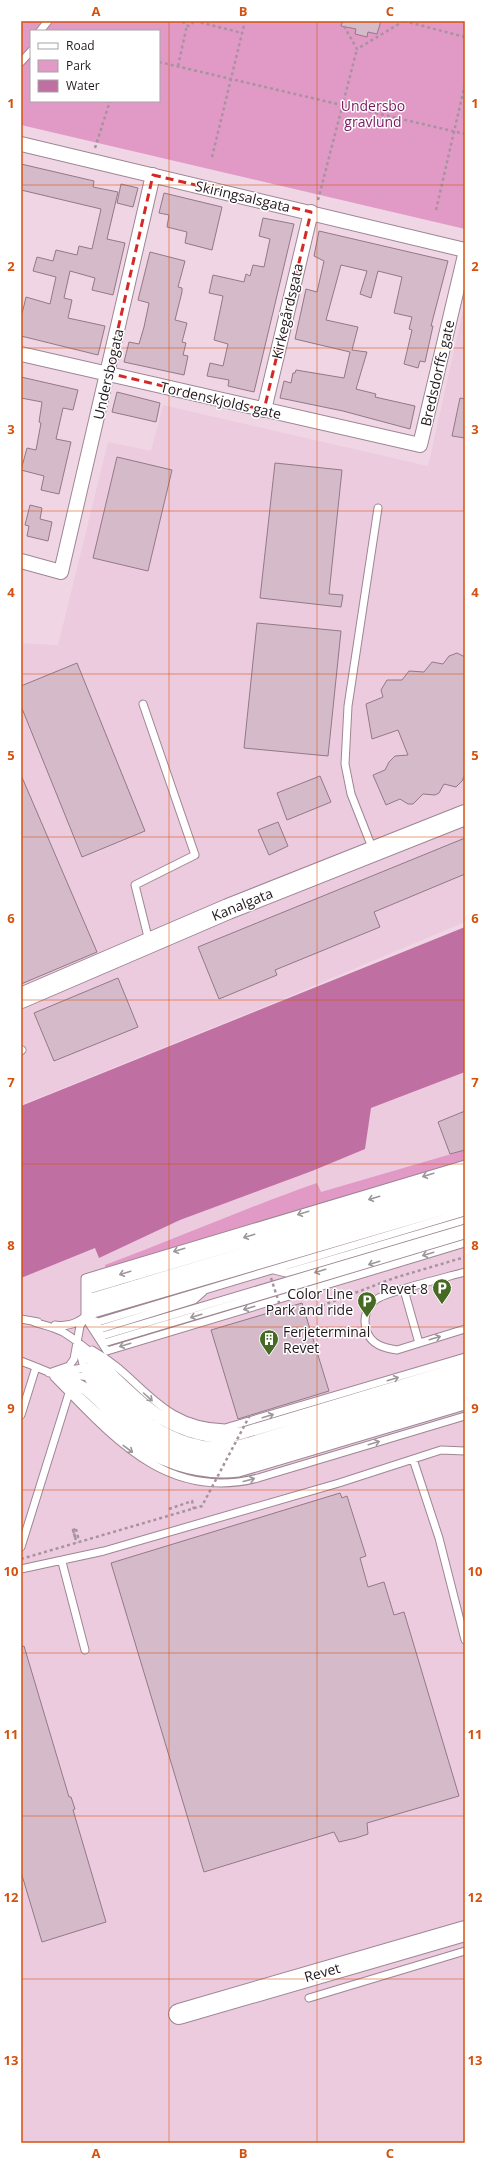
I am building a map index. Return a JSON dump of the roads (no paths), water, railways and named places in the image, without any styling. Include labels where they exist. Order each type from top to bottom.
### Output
[{"type":"main road","name":"Kanalgata","points":[[21,998],[228,910],[465,815]]},
{"type":"main road","name":"Revet","points":[[179,2014],[465,1930]]},
{"type":"street","name":"Skiringsalsgata","points":[[21,144],[313,212],[465,250]]},
{"type":"street","name":"Undersbogata","points":[[21,561],[61,572],[153,175]]},
{"type":"street","name":"Kirkegårdsgata","points":[[264,410],[313,212]]},
{"type":"street","name":"Bredsdorffs gate","points":[[420,445],[465,255]]},
{"type":"street","name":"Tordenskjolds gate","points":[[21,354],[420,445]]},
{"type":"lane","points":[[39,21],[40,30]]},
{"type":"lane","points":[[40,30],[48,21]]},
{"type":"lane","points":[[21,62],[30,52]]},
{"type":"lane","points":[[374,852],[351,794],[345,764],[348,706],[378,508]]},
{"type":"lane","points":[[143,704],[195,855],[135,885],[150,943]]},
{"type":"lane","points":[[465,1164],[85,1278],[85,1317],[107,1351],[465,1243]]},
{"type":"lane","points":[[465,1171],[87,1284],[85,1317],[104,1343],[465,1235]]},
{"type":"lane","points":[[85,1317],[89,1290],[465,1178]]},
{"type":"lane","points":[[85,1317],[91,1297],[465,1185]]},
{"type":"lane","points":[[49,1373],[69,1366],[74,1359],[76,1341],[80,1326],[92,1303],[465,1192]]},
{"type":"lane","points":[[21,1319],[63,1326],[78,1323],[94,1309],[465,1198]]},
{"type":"lane","points":[[85,1317],[96,1316],[465,1205]]},
{"type":"lane","points":[[85,1317],[98,1322],[465,1212]]},
{"type":"lane","points":[[273,1270],[286,1273],[465,1220]]},
{"type":"lane","points":[[85,1317],[102,1336],[465,1228]]},
{"type":"lane","points":[[465,1272],[387,1294],[374,1300],[368,1309],[364,1323],[368,1333],[376,1344],[385,1348],[397,1350],[465,1329]]},
{"type":"lane","points":[[277,1284],[286,1273]]},
{"type":"lane","points":[[85,1317],[100,1329],[194,1300],[205,1290]]},
{"type":"lane","points":[[404,1290],[419,1343]]},
{"type":"lane","points":[[194,1300],[210,1304]]},
{"type":"lane","points":[[34,1322],[61,1331],[110,1360],[153,1401],[169,1413],[190,1422],[216,1427],[230,1427],[465,1357]]},
{"type":"lane","points":[[76,1341],[85,1374],[124,1437],[145,1452],[176,1467],[197,1472],[227,1474],[257,1468],[465,1406]]},
{"type":"lane","points":[[76,1341],[85,1374],[127,1433],[148,1448],[178,1461],[198,1466],[227,1469],[465,1400]]},
{"type":"lane","points":[[76,1341],[85,1374],[131,1428],[151,1443],[180,1456],[199,1461],[227,1463],[254,1457],[465,1394]]},
{"type":"lane","points":[[21,1361],[49,1373],[113,1436],[143,1459],[172,1474],[187,1479],[224,1484],[258,1478],[465,1416]]},
{"type":"lane","points":[[49,1373],[85,1374],[149,1406],[165,1418],[188,1429],[225,1434],[465,1364]]},
{"type":"lane","points":[[21,1415],[36,1367]]},
{"type":"lane","points":[[49,1373],[85,1374],[163,1423],[186,1434],[226,1440],[465,1370]]},
{"type":"lane","points":[[49,1373],[85,1374],[160,1428],[185,1440],[202,1444],[226,1446],[465,1376]]},
{"type":"lane","points":[[85,1374],[138,1420],[157,1433],[183,1445],[226,1452],[251,1446],[465,1382]]},
{"type":"lane","points":[[85,1374],[134,1424],[154,1438],[181,1450],[200,1455],[226,1457],[252,1452],[465,1388]]},
{"type":"lane","points":[[21,1547],[69,1393]]},
{"type":"lane","points":[[21,1568],[62,1562],[120,1547],[441,1450],[465,1451]]},
{"type":"lane","points":[[413,1459],[439,1538],[465,1640]]},
{"type":"lane","points":[[62,1562],[85,1650]]},
{"type":"lane","points":[[309,1998],[465,1951]]},
{"type":"water","points":[[465,927],[465,1072],[371,1108],[365,1149],[312,1171],[180,1220],[99,1258],[95,1248],[21,1278],[21,1106]]},
{"type":"place","name":"Revet 8","points":[[442,1305]]},
{"type":"place","name":"Color Line Park and ride","points":[[367,1318]]},
{"type":"place","name":"Ferjeterminal Revet","points":[[269,1356]]},
{"type":"park label","name":"Undersbo gravlund","points":[[373,114]]}]
